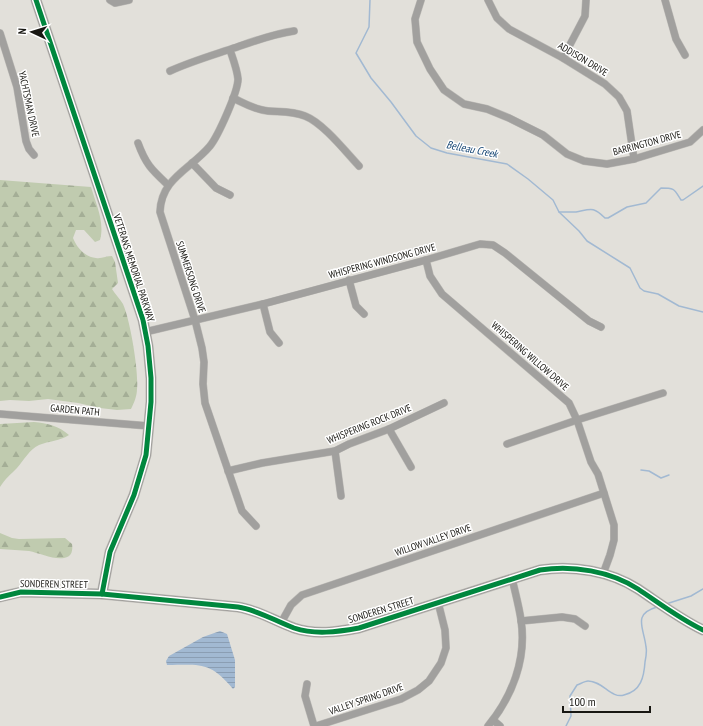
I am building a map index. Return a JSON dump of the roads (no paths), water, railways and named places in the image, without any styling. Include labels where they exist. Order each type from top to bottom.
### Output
[{"type":"street","name":"VETERANS MEMORIAL PARKWAY","points":[[36,0],[143,320],[151,378],[149,426],[143,467],[134,495],[110,552],[102,594]]},
{"type":"street","points":[[113,2],[129,0]]},
{"type":"street","name":"BARRINGTON DRIVE","points":[[421,0],[415,19],[417,42],[430,69],[444,90],[464,104],[487,109],[543,135],[567,154],[584,161],[607,164],[634,159],[690,142],[703,130]]},
{"type":"street","name":"ADDISON DRIVE","points":[[488,0],[497,18],[509,29],[563,58],[605,84],[618,97],[627,111],[634,159]]},
{"type":"street","points":[[563,58],[585,16],[586,0]]},
{"type":"street","points":[[665,0],[676,39],[685,55]]},
{"type":"street","points":[[170,71],[187,63],[278,34],[294,31]]},
{"type":"street","name":"YACHTSMAN DRIVE","points":[[0,33],[17,87],[26,141],[34,155]]},
{"type":"street","name":"SUMMERSONG DRIVE","points":[[230,50],[235,64],[238,80],[233,98],[216,137],[209,147],[168,185],[162,198],[160,212],[195,320],[203,355],[203,384],[205,403],[242,511],[256,526]]},
{"type":"street","points":[[233,98],[254,108],[267,111],[296,113],[306,116],[321,126],[359,166]]},
{"type":"street","points":[[138,143],[145,161],[168,185]]},
{"type":"street","points":[[192,162],[216,188],[230,195]]},
{"type":"street","name":"WHISPERING WINDSONG DRIVE","points":[[145,332],[263,304],[480,244],[493,245],[505,253],[589,321],[601,327]]},
{"type":"street","name":"WHISPERING WILLOW DRIVE","points":[[426,260],[430,276],[442,294],[569,403],[577,420],[591,462],[598,474],[614,525],[615,532],[610,555],[603,574]]},
{"type":"street","points":[[349,280],[356,306],[364,314]]},
{"type":"street","points":[[263,304],[270,332],[279,343]]},
{"type":"street","points":[[507,444],[663,393]]},
{"type":"street","name":"WHISPERING ROCK DRIVE","points":[[228,470],[262,463],[335,452],[349,444],[444,403]]},
{"type":"street","name":"GARDEN PATH","points":[[0,414],[149,426]]},
{"type":"street","points":[[389,428],[411,467]]},
{"type":"street","points":[[335,452],[340,496]]},
{"type":"street","name":"WILLOW VALLEY DRIVE","points":[[281,622],[291,605],[302,595],[604,493]]},
{"type":"street","name":"SONDEREN STREET","points":[[0,597],[14,593],[28,592],[102,594],[247,608],[295,628],[312,632],[334,632],[359,628],[540,570],[550,568],[582,569],[603,574],[631,585],[691,624],[703,630]]},
{"type":"street","points":[[500,726],[490,723],[504,705],[510,693],[518,668],[522,646],[521,621],[512,578]]},
{"type":"street","name":"VALLEY SPRING DRIVE","points":[[315,726],[401,699],[418,690],[429,681],[441,663],[446,648],[445,630],[438,602]]},
{"type":"street","points":[[521,621],[562,617],[575,619],[585,626]]},
{"type":"street","points":[[307,684],[305,696],[315,726]]},
{"type":"water","points":[[220,631],[227,634],[235,660],[235,687],[233,689],[218,673],[204,666],[167,665],[166,661],[169,656],[203,637]]},
{"type":"waterway","name":"Belleau Creek","points":[[370,0],[369,27],[356,53],[371,78],[416,136],[431,148],[447,153],[507,164],[553,200],[559,212],[587,241],[630,268],[640,288],[644,291],[658,294],[679,306],[703,312]]},
{"type":"waterway","points":[[559,212],[576,212],[592,209],[605,218],[608,218],[627,207],[646,203],[661,188],[669,188],[674,190],[681,200],[683,200],[703,186]]},
{"type":"waterway","points":[[641,470],[649,471],[661,478],[669,475]]},
{"type":"waterway","name":"Belleau Creek","points":[[666,604],[691,596],[703,589]]},
{"type":"waterway","name":"Belleau Creek","points":[[566,726],[571,716],[570,696],[577,685],[587,681],[593,682],[619,696],[630,693],[638,687],[644,673],[646,652],[641,622],[644,614],[657,607]]}]
